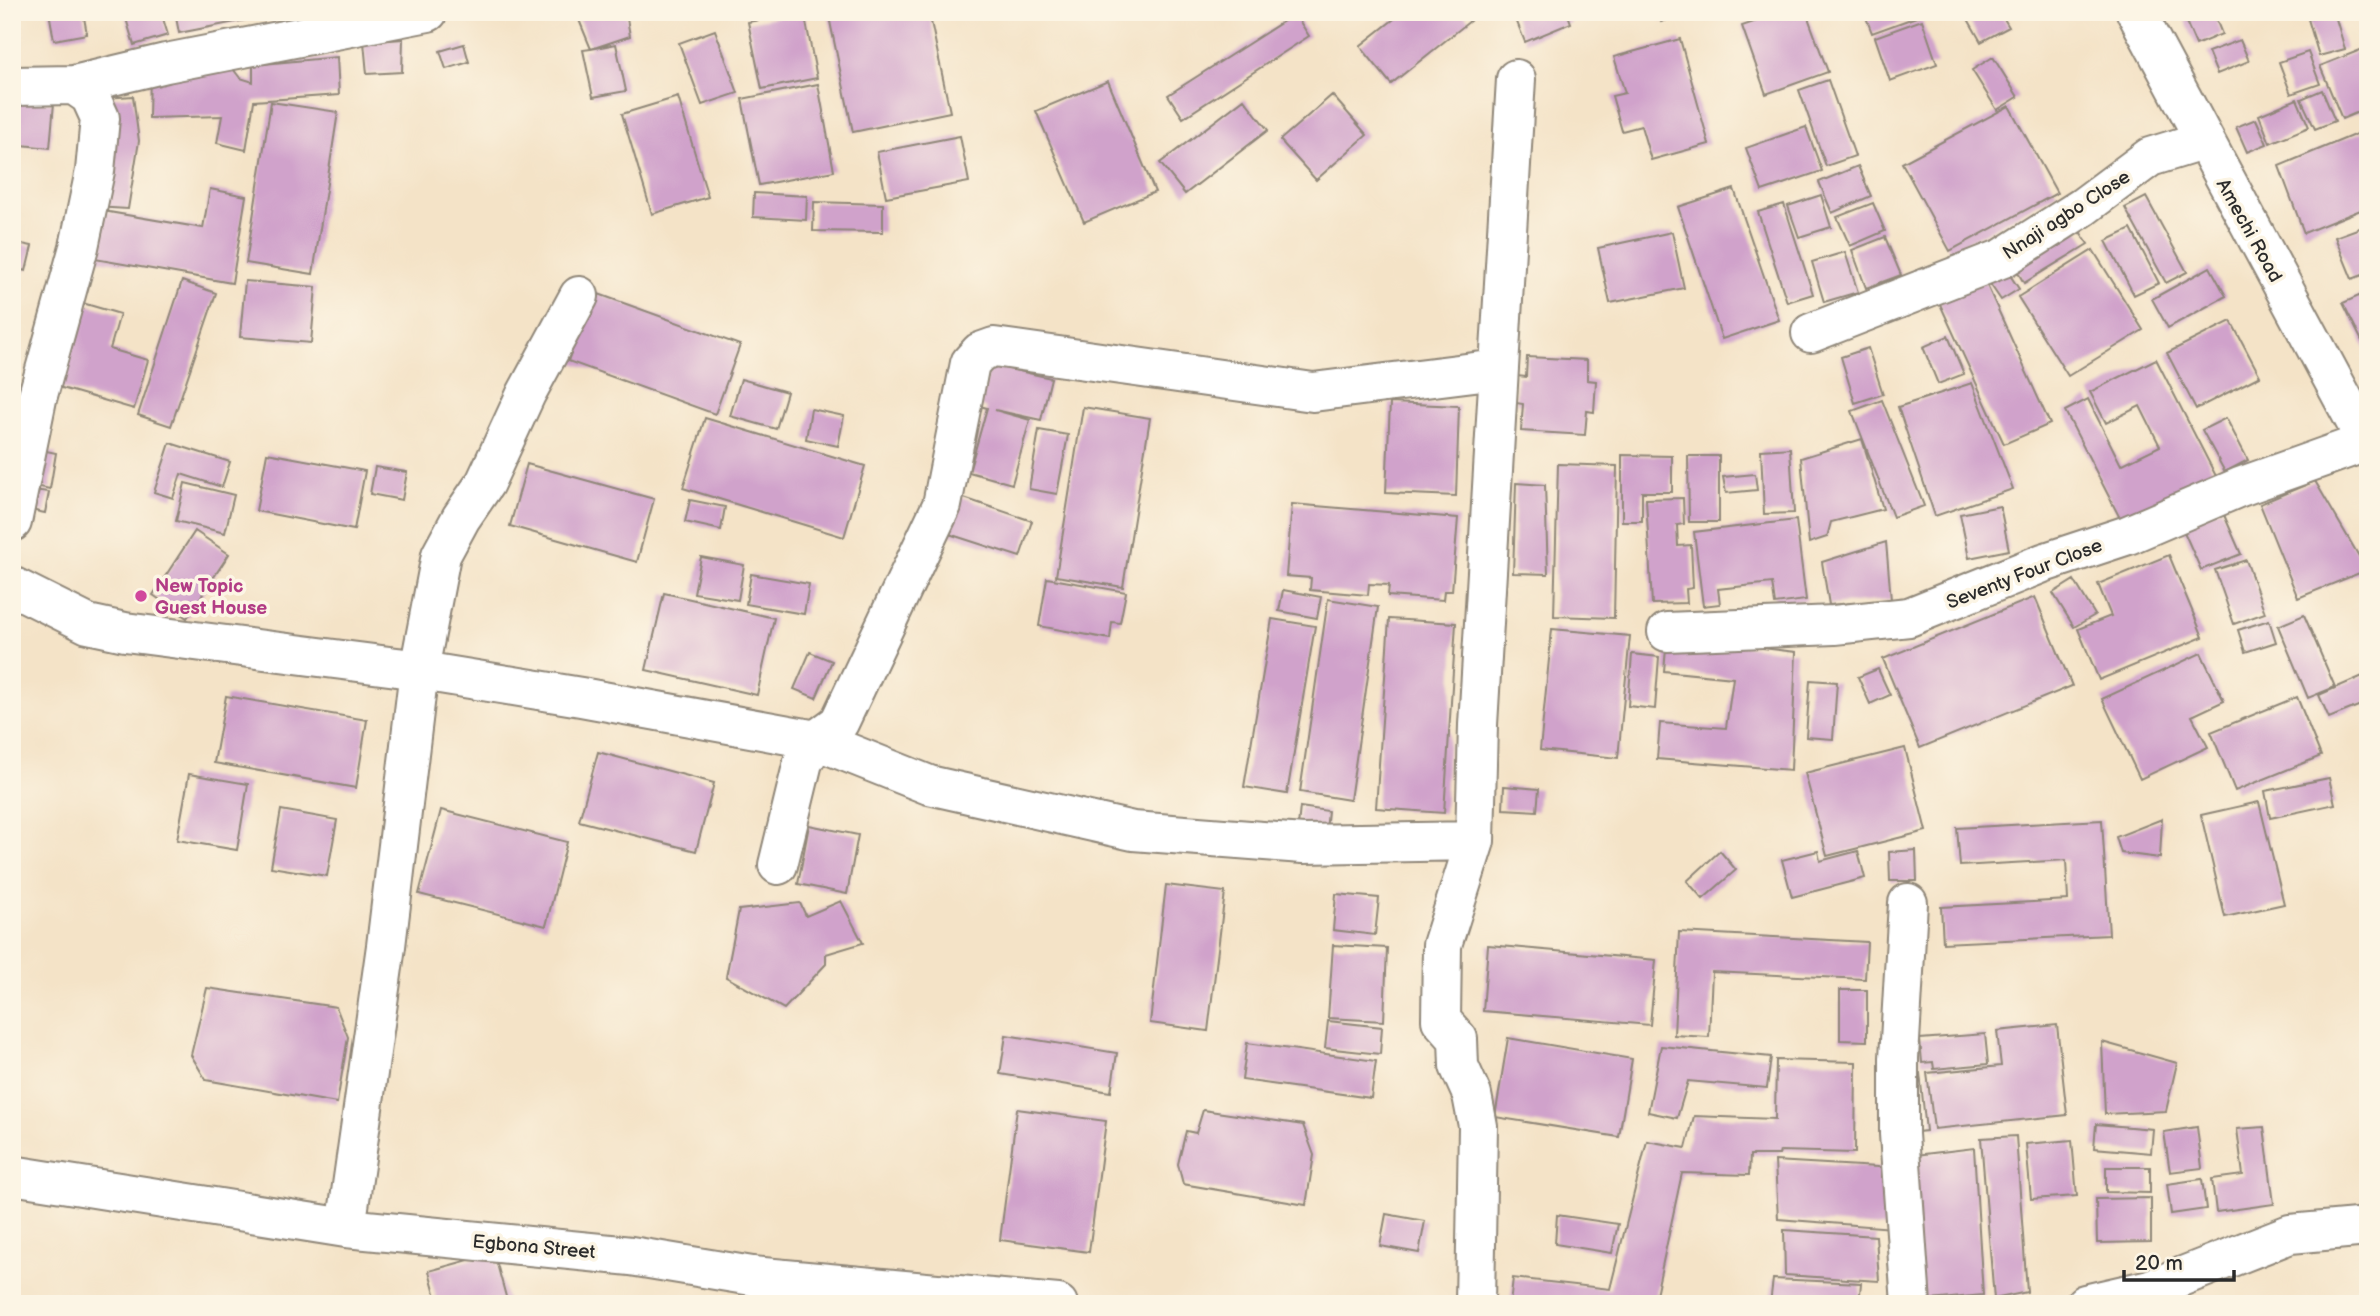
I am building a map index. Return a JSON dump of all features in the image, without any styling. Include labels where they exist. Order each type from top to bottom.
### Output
[{"type":"street","points":[[12,86],[74,85],[166,63],[428,12]]},
{"type":"street","name":"Amechi Road","points":[[2136,12],[2202,141],[2367,444]]},
{"type":"street","points":[[1475,1304],[1478,1126],[1472,1096],[1460,1066],[1458,1039],[1441,1020],[1442,946],[1475,841],[1478,725],[1516,79]]},
{"type":"street","points":[[12,522],[37,400],[79,247],[95,171],[100,118],[90,96],[74,85]]},
{"type":"street","name":"Nnaji agbo Close","points":[[1811,333],[2003,258],[2082,207],[2150,157],[2202,141]]},
{"type":"street","points":[[346,1228],[386,946],[419,670],[441,555],[461,518],[485,483],[526,394],[579,296]]},
{"type":"street","points":[[778,865],[803,762],[816,740],[839,723],[942,505],[970,363],[980,352],[994,347],[1313,392],[1498,369]]},
{"type":"street","name":"Seventy Four Close","points":[[1667,632],[1834,625],[1909,617],[2043,563],[2128,535],[2240,487],[2367,444]]},
{"type":"street","points":[[12,586],[88,624],[113,630],[419,670],[816,740],[929,785],[1133,831],[1303,844],[1475,841]]},
{"type":"street","points":[[1908,903],[1899,1058],[1899,1134],[1911,1304]]},
{"type":"street","name":"Egbona Street","points":[[12,1175],[346,1228],[631,1255],[752,1276],[1058,1304]]},
{"type":"street","points":[[2085,1304],[2150,1289],[2290,1234],[2368,1227]]},
{"type":"building","points":[[49,12],[83,12],[87,34],[54,40]]},
{"type":"building","points":[[124,12],[161,12],[168,35],[134,45]]},
{"type":"building","points":[[175,12],[250,12],[251,19],[179,33]]},
{"type":"building","points":[[586,12],[626,12],[630,36],[591,49],[577,15]]},
{"type":"building","points":[[804,12],[817,78],[762,89],[748,22]]},
{"type":"building","points":[[828,12],[929,12],[950,112],[853,132]]},
{"type":"building","points":[[1403,12],[1462,12],[1470,21],[1391,84],[1360,46]]},
{"type":"building","points":[[1513,12],[1567,12],[1571,23],[1525,42]]},
{"type":"building","points":[[1657,12],[1681,12],[1682,15],[1661,22]]},
{"type":"building","points":[[1783,12],[1806,12],[1828,72],[1766,94],[1742,26]]},
{"type":"building","points":[[1864,12],[1918,12],[1919,16],[1872,33]]},
{"type":"building","points":[[1964,12],[2000,12],[2009,27],[1981,42]]},
{"type":"building","points":[[2190,12],[2213,12],[2222,34],[2196,45],[2183,15]]},
{"type":"building","points":[[2334,12],[2345,49],[2319,56],[2308,19]]},
{"type":"building","points":[[1295,14],[1309,36],[1183,118],[1168,95]]},
{"type":"building","points":[[1922,20],[1937,64],[1890,81],[1875,37]]},
{"type":"building","points":[[715,30],[738,93],[702,105],[679,43]]},
{"type":"building","points":[[403,39],[402,72],[367,74],[364,42]]},
{"type":"building","points":[[1680,39],[1709,144],[1651,160],[1641,126],[1622,131],[1612,96],[1625,93],[1614,57]]},
{"type":"building","points":[[2240,40],[2249,61],[2217,74],[2208,52]]},
{"type":"building","points":[[464,44],[469,62],[446,69],[440,51]]},
{"type":"building","points":[[616,44],[626,91],[593,97],[583,50]]},
{"type":"building","points":[[2368,47],[2368,108],[2342,119],[2320,66]]},
{"type":"building","points":[[2308,52],[2320,84],[2291,94],[2279,62]]},
{"type":"building","points":[[337,57],[339,95],[254,101],[246,150],[217,143],[222,116],[149,118],[150,74],[230,65],[240,78],[253,82],[253,65]]},
{"type":"building","points":[[1993,57],[2018,97],[1997,110],[1972,70]]},
{"type":"building","points":[[1828,80],[1855,156],[1826,166],[1799,90]]},
{"type":"building","points":[[1108,81],[1155,192],[1084,222],[1036,111]]},
{"type":"building","points":[[818,84],[834,171],[759,185],[742,99]]},
{"type":"building","points":[[2322,90],[2335,121],[2315,129],[2301,99]]},
{"type":"building","points":[[1332,95],[1367,135],[1316,180],[1280,140]]},
{"type":"building","points":[[133,96],[139,141],[128,209],[95,207],[105,98]]},
{"type":"building","points":[[678,97],[708,197],[652,214],[622,114]]},
{"type":"building","points":[[12,99],[54,103],[50,148],[12,144]]},
{"type":"building","points":[[1244,99],[1268,130],[1185,194],[1160,163]]},
{"type":"building","points":[[2297,99],[2309,127],[2270,143],[2259,115]]},
{"type":"building","points":[[271,102],[338,112],[313,274],[246,263]]},
{"type":"building","points":[[2009,106],[2057,193],[1950,251],[1902,163]]},
{"type":"building","points":[[2256,119],[2267,144],[2247,152],[2236,127]]},
{"type":"building","points":[[1806,127],[1822,171],[1762,191],[1746,148]]},
{"type":"building","points":[[2366,130],[2368,207],[2304,233],[2279,166]]},
{"type":"building","points":[[960,136],[969,182],[886,197],[877,152]]},
{"type":"building","points":[[1858,166],[1871,196],[1832,213],[1819,182]]},
{"type":"building","points":[[210,189],[246,196],[232,283],[89,258],[97,210],[203,228]]},
{"type":"building","points":[[1734,189],[1779,320],[1722,339],[1678,207]]},
{"type":"building","points":[[754,193],[807,196],[806,220],[753,217]]},
{"type":"building","points":[[1821,195],[1831,227],[1799,237],[1788,206]]},
{"type":"building","points":[[2146,197],[2187,272],[2166,283],[2125,208]]},
{"type":"building","points":[[814,202],[883,204],[883,232],[813,231]]},
{"type":"building","points":[[1873,203],[1885,231],[1850,246],[1837,217]]},
{"type":"building","points":[[1784,204],[1813,294],[1787,302],[1758,212]]},
{"type":"building","points":[[2071,218],[2088,244],[2024,283],[2009,257]]},
{"type":"building","points":[[2368,225],[2368,273],[2352,279],[2335,237]]},
{"type":"building","points":[[2131,229],[2159,283],[2134,295],[2106,241]]},
{"type":"building","points":[[1672,232],[1684,288],[1610,303],[1598,248]]},
{"type":"building","points":[[1885,237],[1901,275],[1866,288],[1852,250]]},
{"type":"building","points":[[12,242],[32,246],[26,271],[12,268]]},
{"type":"building","points":[[2093,250],[2143,330],[2068,376],[2018,297]]},
{"type":"building","points":[[1845,252],[1858,292],[1824,302],[1812,262]]},
{"type":"building","points":[[2002,263],[2019,289],[2001,300],[1984,275]]},
{"type":"building","points":[[2210,267],[2226,296],[2168,328],[2152,299]]},
{"type":"building","points":[[182,281],[216,293],[171,426],[138,415]]},
{"type":"building","points":[[245,281],[316,287],[311,343],[240,337]]},
{"type":"building","points":[[1985,281],[2050,424],[2004,444],[1939,302]]},
{"type":"building","points":[[593,292],[740,345],[715,414],[568,361]]},
{"type":"building","points":[[2368,292],[2368,353],[2343,303]]},
{"type":"building","points":[[79,302],[120,314],[110,349],[148,360],[134,409],[55,386]]},
{"type":"building","points":[[2231,321],[2260,376],[2196,409],[2167,353]]},
{"type":"building","points":[[1948,336],[1964,374],[1938,384],[1923,347]]},
{"type":"building","points":[[1868,348],[1883,394],[1855,403],[1841,357]]},
{"type":"building","points":[[1527,357],[1587,360],[1587,380],[1596,381],[1594,412],[1587,411],[1585,435],[1521,431],[1523,404],[1516,403],[1517,376],[1526,377]]},
{"type":"building","points":[[2156,359],[2218,480],[2124,526],[2065,411],[2088,399],[2121,465],[2160,446],[2140,406],[2106,423],[2090,392]]},
{"type":"building","points":[[990,365],[1051,378],[1041,420],[995,410],[1030,420],[1012,484],[969,472],[987,408],[980,406]]},
{"type":"building","points":[[741,379],[787,392],[776,429],[730,416]]},
{"type":"building","points":[[1972,383],[2013,489],[1935,516],[1898,407]]},
{"type":"building","points":[[1882,400],[1924,506],[1893,517],[1852,411]]},
{"type":"building","points":[[1390,403],[1459,406],[1456,496],[1386,493]]},
{"type":"building","points":[[1083,407],[1150,418],[1123,587],[1056,576]]},
{"type":"building","points":[[811,409],[844,416],[838,446],[806,439]]},
{"type":"building","points":[[705,418],[865,466],[844,537],[683,488]]},
{"type":"building","points":[[2226,418],[2248,460],[2225,472],[2202,430]]},
{"type":"building","points":[[1039,430],[1068,435],[1057,494],[1029,489]]},
{"type":"building","points":[[1862,439],[1883,509],[1831,522],[1827,537],[1809,543],[1801,458]]},
{"type":"building","points":[[170,443],[230,462],[222,487],[181,474],[173,498],[154,492]]},
{"type":"building","points":[[1790,448],[1794,513],[1764,514],[1761,450]]},
{"type":"building","points":[[37,449],[56,453],[50,489],[30,485]]},
{"type":"building","points":[[267,453],[365,471],[354,530],[256,511]]},
{"type":"building","points":[[1622,455],[1672,456],[1672,492],[1642,492],[1642,521],[1622,521]]},
{"type":"building","points":[[1688,456],[1719,456],[1719,522],[1689,522]]},
{"type":"building","points":[[527,464],[654,499],[637,562],[510,526]]},
{"type":"building","points":[[1558,464],[1617,466],[1614,618],[1554,616]]},
{"type":"building","points":[[375,467],[407,472],[402,500],[370,494]]},
{"type":"building","points":[[1755,474],[1757,490],[1726,493],[1723,477]]},
{"type":"building","points":[[2315,481],[2367,570],[2298,598],[2260,504]]},
{"type":"building","points":[[185,483],[234,495],[225,533],[176,521]]},
{"type":"building","points":[[1516,483],[1545,485],[1548,574],[1513,573]]},
{"type":"building","points":[[25,489],[49,492],[45,513],[21,508]]},
{"type":"building","points":[[958,496],[1032,521],[1020,557],[946,533]]},
{"type":"building","points":[[1683,498],[1684,524],[1677,525],[1678,546],[1691,545],[1693,588],[1686,589],[1687,603],[1652,604],[1646,499]]},
{"type":"building","points":[[690,500],[725,507],[721,530],[685,522]]},
{"type":"building","points":[[1292,504],[1458,518],[1452,591],[1444,591],[1443,600],[1388,596],[1389,585],[1369,584],[1368,595],[1310,590],[1311,578],[1286,576]]},
{"type":"building","points":[[2000,506],[2009,550],[1969,558],[1960,514]]},
{"type":"building","points":[[2221,508],[2241,554],[2201,570],[2181,525]]},
{"type":"building","points":[[1796,520],[1806,600],[1775,604],[1772,583],[1718,589],[1720,604],[1703,606],[1694,532]]},
{"type":"building","points":[[195,531],[229,554],[187,618],[153,595]]},
{"type":"building","points":[[1886,542],[1891,600],[1829,605],[1822,562]]},
{"type":"building","points":[[2169,555],[2203,637],[2099,680],[2078,629],[2111,616],[2098,584]]},
{"type":"building","points":[[701,557],[744,565],[738,600],[694,593]]},
{"type":"building","points":[[2246,560],[2265,613],[2234,624],[2215,570]]},
{"type":"building","points":[[751,574],[809,584],[804,614],[746,604]]},
{"type":"building","points":[[1047,578],[1126,592],[1120,623],[1112,622],[1110,639],[1039,626]]},
{"type":"building","points":[[2074,580],[2095,615],[2074,627],[2053,593]]},
{"type":"building","points":[[1283,590],[1321,597],[1317,618],[1279,611]]},
{"type":"building","points":[[664,593],[774,618],[757,695],[646,670]]},
{"type":"building","points":[[2035,597],[2072,686],[1920,748],[1883,659]]},
{"type":"building","points":[[1328,599],[1378,607],[1350,800],[1300,792]]},
{"type":"building","points":[[2304,615],[2335,687],[2308,698],[2278,626]]},
{"type":"building","points":[[1272,619],[1315,626],[1287,794],[1244,787]]},
{"type":"building","points":[[1389,619],[1456,623],[1444,813],[1376,808]]},
{"type":"building","points":[[2269,620],[2276,642],[2245,652],[2238,630]]},
{"type":"building","points":[[1552,629],[1630,636],[1618,758],[1540,750]]},
{"type":"building","points":[[1667,637],[1796,652],[1791,770],[1657,759],[1660,723],[1726,728],[1733,678],[1664,671]]},
{"type":"building","points":[[810,652],[832,661],[816,698],[794,689]]},
{"type":"building","points":[[2201,653],[2224,701],[2192,716],[2208,747],[2140,779],[2102,699]]},
{"type":"building","points":[[1632,654],[1659,657],[1655,709],[1628,706]]},
{"type":"building","points":[[1878,669],[1890,695],[1870,704],[1858,677]]},
{"type":"building","points":[[2365,675],[2368,702],[2329,718],[2319,695]]},
{"type":"building","points":[[1810,680],[1837,682],[1833,739],[1806,737]]},
{"type":"building","points":[[226,696],[367,720],[356,788],[214,763]]},
{"type":"building","points":[[2297,697],[2321,756],[2235,791],[2211,732]]},
{"type":"building","points":[[1905,748],[1926,831],[1827,856],[1805,773]]},
{"type":"building","points":[[598,752],[714,783],[696,851],[579,821]]},
{"type":"building","points":[[189,774],[248,784],[237,850],[177,840]]},
{"type":"building","points":[[2329,778],[2335,804],[2270,818],[2265,791]]},
{"type":"building","points":[[1504,786],[1539,789],[1537,811],[1503,809]]},
{"type":"building","points":[[2259,802],[2284,904],[2225,917],[2201,815]]},
{"type":"building","points":[[1300,807],[1328,811],[1326,830],[1298,826]]},
{"type":"building","points":[[281,810],[337,820],[327,876],[271,867]]},
{"type":"building","points":[[441,810],[567,842],[546,926],[419,894]]},
{"type":"building","points":[[2162,819],[2160,858],[2121,853],[2116,837]]},
{"type":"building","points":[[2102,820],[2109,935],[1943,943],[1941,907],[2068,900],[2066,860],[1960,866],[1957,828]]},
{"type":"building","points":[[809,825],[858,835],[847,894],[798,884]]},
{"type":"building","points":[[1916,850],[1917,881],[1890,881],[1889,852]]},
{"type":"building","points":[[1720,851],[1736,870],[1703,899],[1687,881]]},
{"type":"building","points":[[1818,851],[1820,861],[1858,851],[1865,878],[1792,897],[1782,860]]},
{"type":"building","points":[[1166,885],[1225,892],[1208,1031],[1150,1023]]},
{"type":"building","points":[[1336,894],[1379,898],[1375,935],[1333,930]]},
{"type":"building","points":[[841,901],[863,943],[826,954],[826,964],[784,1009],[726,977],[739,910],[800,903],[806,916]]},
{"type":"building","points":[[1679,932],[1867,942],[1865,979],[1712,972],[1709,1037],[1674,1035]]},
{"type":"building","points":[[1333,945],[1387,948],[1384,1021],[1328,1018]]},
{"type":"building","points":[[1488,945],[1656,960],[1650,1025],[1483,1011]]},
{"type":"building","points":[[207,988],[336,1007],[348,1037],[337,1103],[206,1080],[191,1055]]},
{"type":"building","points":[[1840,990],[1867,990],[1867,1041],[1840,1040]]},
{"type":"building","points":[[1328,1021],[1382,1027],[1380,1054],[1325,1048]]},
{"type":"building","points":[[2057,1025],[2067,1115],[1934,1129],[1927,1073],[2001,1066],[1997,1031]]},
{"type":"building","points":[[1985,1034],[1988,1064],[1934,1069],[1933,1062],[1922,1063],[1920,1039]]},
{"type":"building","points":[[1006,1035],[1117,1053],[1111,1092],[1000,1074]]},
{"type":"building","points":[[1508,1038],[1632,1059],[1619,1137],[1495,1117]]},
{"type":"building","points":[[2102,1042],[2177,1063],[2166,1111],[2105,1114]]},
{"type":"building","points":[[1247,1043],[1376,1061],[1371,1098],[1242,1080]]},
{"type":"building","points":[[1661,1046],[1771,1057],[1767,1088],[1688,1081],[1677,1118],[1648,1112]]},
{"type":"building","points":[[1776,1060],[1856,1062],[1855,1153],[1780,1151],[1779,1155],[1750,1155],[1749,1175],[1682,1173],[1654,1304],[1510,1304],[1513,1278],[1610,1289],[1647,1141],[1686,1148],[1694,1116],[1775,1119]]},
{"type":"building","points":[[1920,1073],[1926,1131],[1908,1133],[1901,1074]]},
{"type":"building","points":[[1017,1109],[1106,1121],[1089,1252],[1000,1240]]},
{"type":"building","points":[[1203,1110],[1303,1125],[1314,1155],[1306,1205],[1183,1184],[1178,1164],[1186,1131],[1196,1133]]},
{"type":"building","points":[[2096,1124],[2153,1129],[2151,1153],[2094,1148]]},
{"type":"building","points":[[2197,1127],[2202,1168],[2170,1172],[2164,1132]]},
{"type":"building","points":[[2264,1127],[2274,1204],[2216,1212],[2212,1179],[2243,1175],[2237,1129]]},
{"type":"building","points":[[2016,1136],[2027,1292],[1994,1299],[1981,1138]]},
{"type":"building","points":[[2072,1140],[2077,1196],[2031,1199],[2026,1144]]},
{"type":"building","points":[[1974,1148],[1983,1295],[1920,1301],[1908,1156]]},
{"type":"building","points":[[1775,1161],[1894,1168],[1893,1228],[1778,1219]]},
{"type":"building","points":[[2106,1167],[2150,1167],[2150,1193],[2106,1192]]},
{"type":"building","points":[[2202,1179],[2206,1209],[2171,1214],[2167,1184]]},
{"type":"building","points":[[2151,1198],[2151,1242],[2097,1243],[2096,1199]]},
{"type":"building","points":[[1386,1214],[1425,1221],[1419,1253],[1380,1246]]},
{"type":"building","points":[[1557,1215],[1618,1224],[1612,1253],[1555,1244]]},
{"type":"building","points":[[1784,1230],[1876,1236],[1879,1281],[1785,1275]]},
{"type":"building","points":[[494,1253],[508,1304],[438,1304],[429,1271]]},
{"type":"building","points":[[1773,1279],[1861,1283],[1859,1304],[1770,1304]]},
{"type":"place","name":"New Topic Guest House","points":[[141,596]]}]
